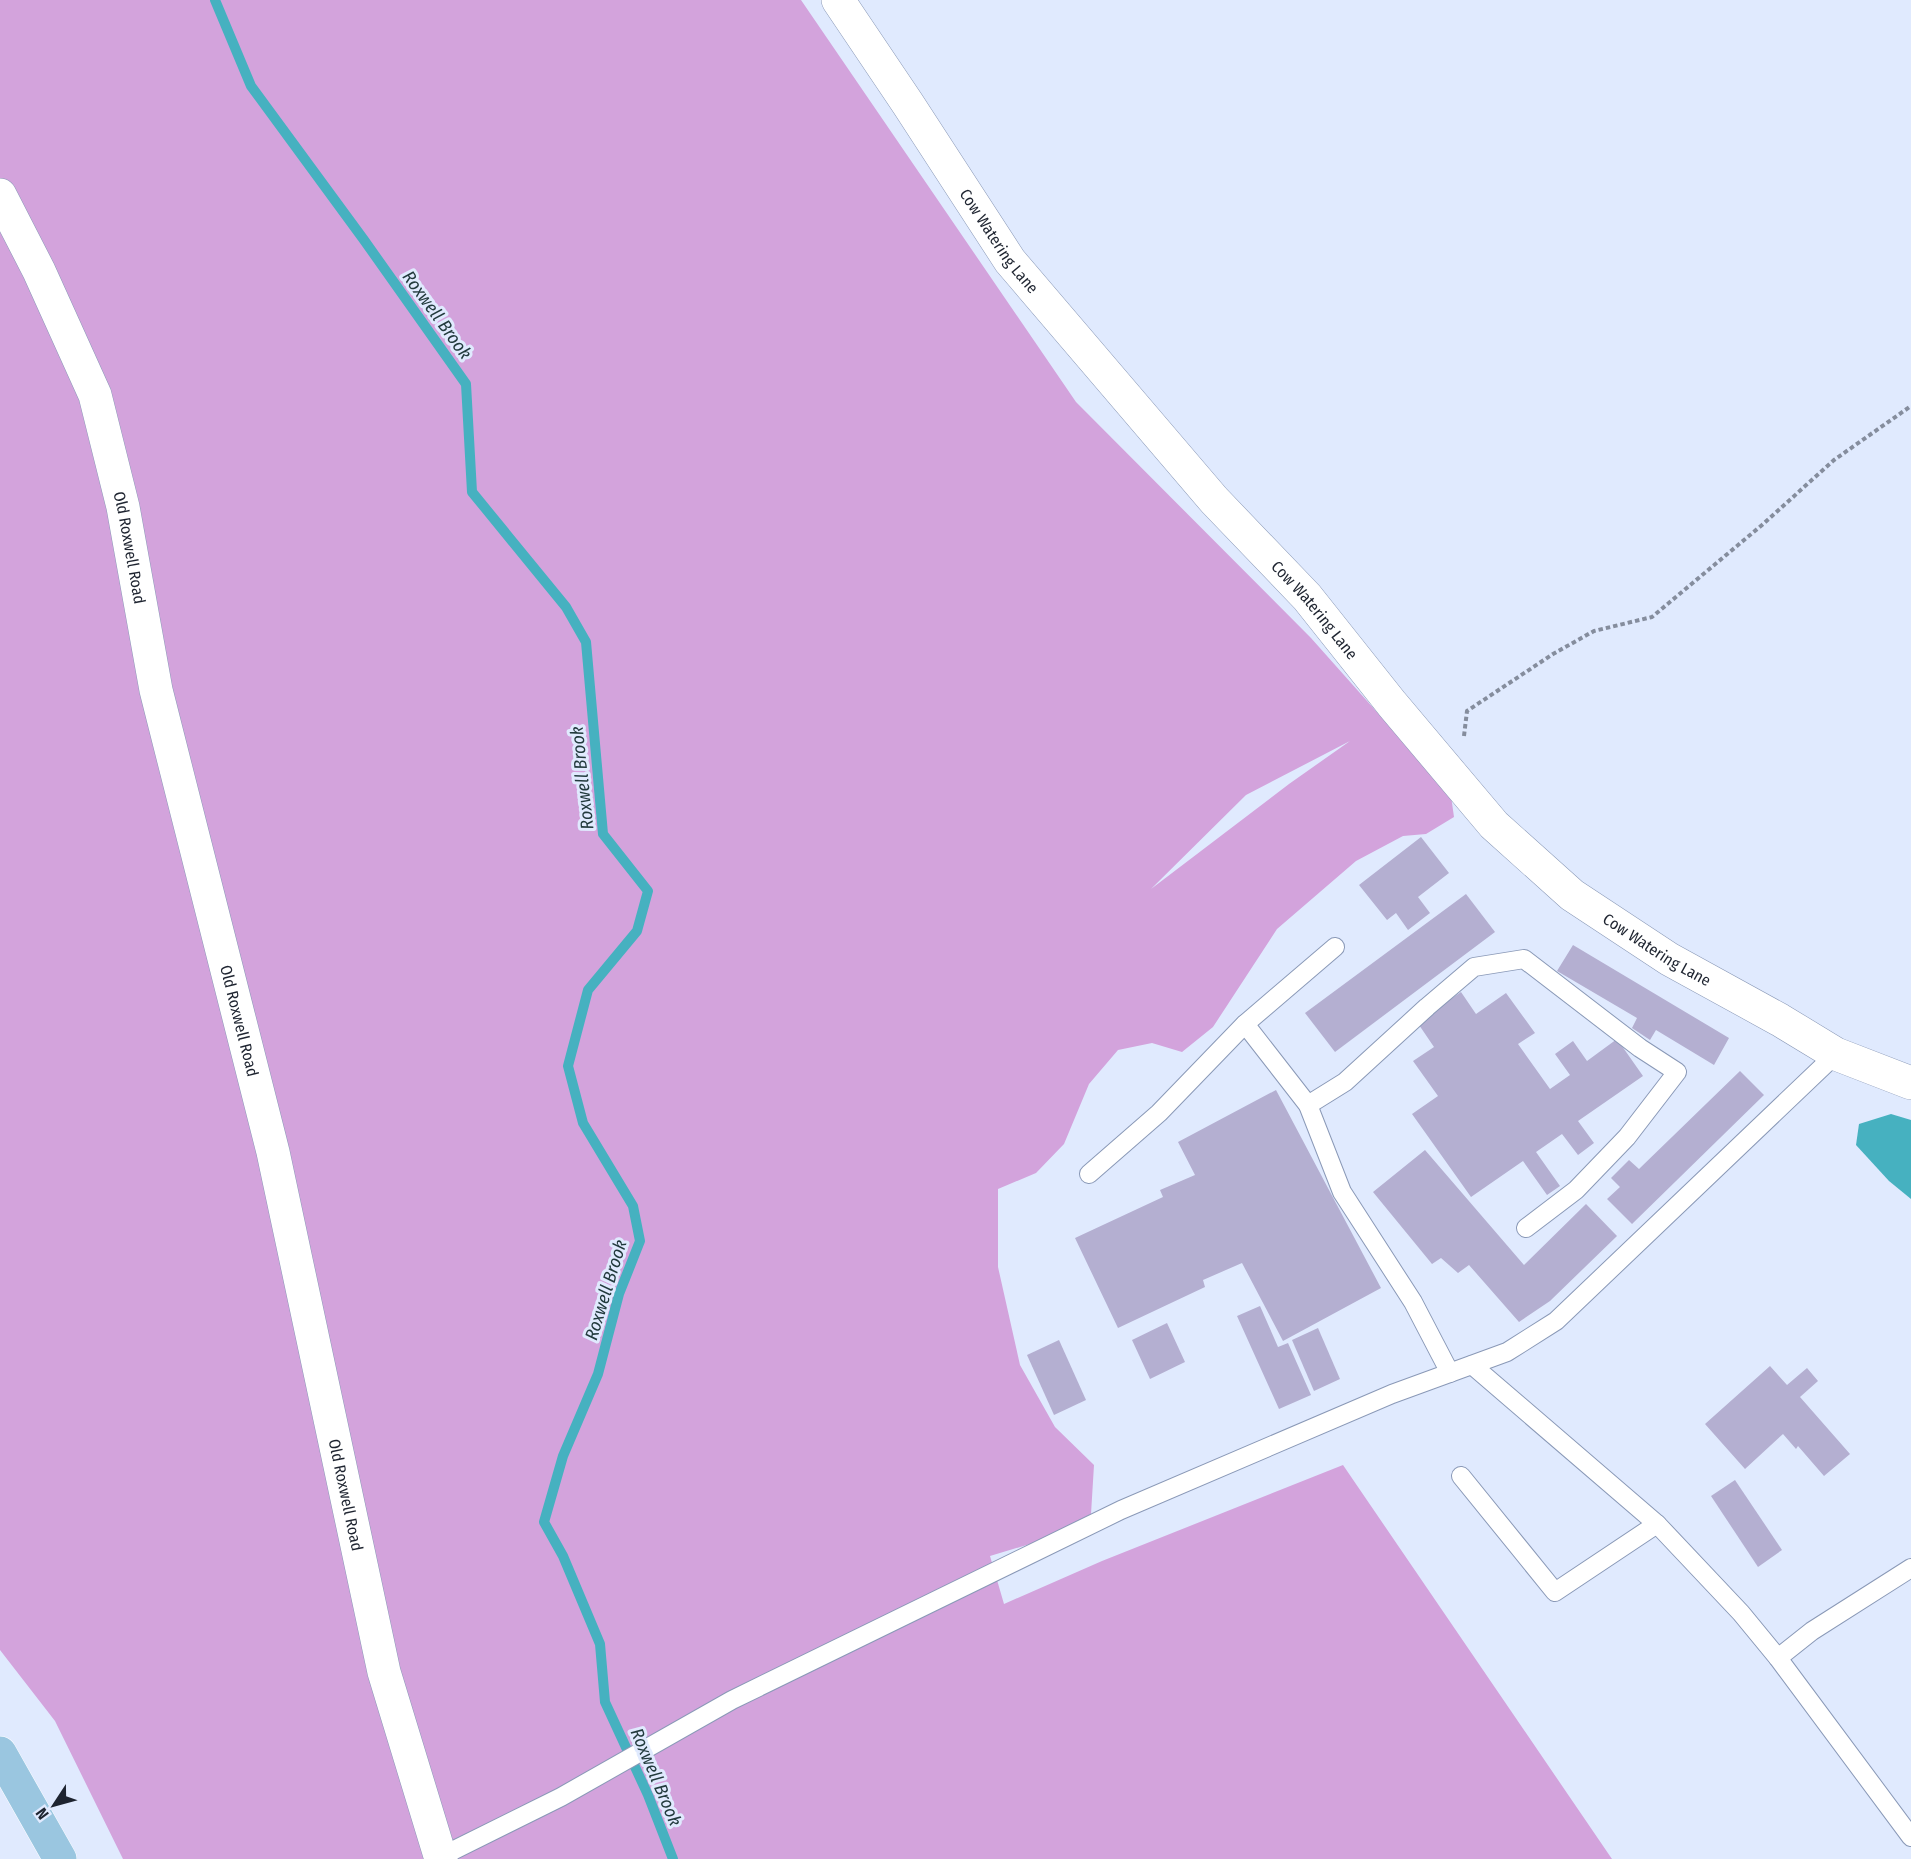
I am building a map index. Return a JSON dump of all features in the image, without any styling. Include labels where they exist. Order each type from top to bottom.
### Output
[{"type":"main road","points":[[0,1753],[60,1859]]},
{"type":"street","name":"Cow Watering Lane","points":[[838,0],[1010,261],[1214,500],[1307,597],[1494,825],[1572,895],[1669,959],[1780,1020],[1836,1054],[1911,1083]]},
{"type":"street","name":"Old Roxwell Road","points":[[0,195],[39,271],[95,395],[123,507],[156,690],[273,1152],[384,1672],[439,1858]]},
{"type":"lane","points":[[1089,1174],[1159,1113],[1245,1024],[1335,947]]},
{"type":"lane","points":[[1308,1105],[1346,1082],[1474,967],[1524,959],[1640,1048],[1677,1072],[1627,1137],[1576,1190],[1526,1228]]},
{"type":"lane","points":[[1245,1024],[1308,1105],[1342,1192],[1413,1302],[1450,1373]]},
{"type":"lane","points":[[439,1858],[561,1797],[732,1700],[1121,1510],[1392,1395],[1507,1352],[1556,1321],[1836,1054]]},
{"type":"lane","points":[[1472,1365],[1657,1524],[1741,1613],[1778,1658],[1911,1837]]},
{"type":"lane","points":[[1461,1476],[1555,1592],[1657,1524]]},
{"type":"lane","points":[[1778,1658],[1812,1631],[1911,1568]]},
{"type":"path","points":[[1437,755],[1466,734],[1467,711],[1553,654],[1594,631],[1652,617],[1762,525],[1834,460],[1911,406]]},
{"type":"shaded area","points":[[0,0],[801,0],[1076,402],[1311,638],[1408,747],[1449,782],[1454,817],[1426,834],[1403,836],[1356,861],[1277,929],[1213,1027],[1182,1052],[1152,1043],[1118,1050],[1089,1084],[1064,1144],[1036,1173],[998,1189],[998,1267],[1020,1365],[1055,1427],[1094,1465],[1091,1514],[1040,1541],[990,1556],[1004,1604],[1102,1561],[1343,1465],[1612,1859],[123,1859],[55,1721],[0,1650]],"holes":[[[1350,741],[1289,784],[1151,889],[1246,795]]]},
{"type":"water","points":[[1891,1114],[1911,1120],[1911,1199],[1889,1181],[1856,1145],[1859,1124]]},
{"type":"building","points":[[1421,837],[1449,873],[1418,897],[1430,913],[1408,930],[1396,913],[1387,920],[1359,885]]},
{"type":"building","points":[[1466,894],[1495,932],[1335,1052],[1305,1013]]},
{"type":"building","points":[[1573,945],[1729,1038],[1714,1065],[1656,1030],[1650,1040],[1632,1028],[1637,1018],[1557,971]]},
{"type":"building","points":[[1461,992],[1476,1014],[1506,993],[1535,1033],[1518,1044],[1550,1089],[1570,1075],[1555,1054],[1573,1041],[1587,1061],[1617,1039],[1643,1076],[1578,1121],[1594,1143],[1578,1155],[1562,1134],[1536,1152],[1560,1186],[1547,1195],[1523,1161],[1471,1197],[1412,1114],[1438,1096],[1413,1061],[1434,1047],[1417,1022]]},
{"type":"building","points":[[1740,1071],[1764,1095],[1632,1224],[1607,1199],[1620,1187],[1611,1178],[1629,1160],[1639,1169]]},
{"type":"building","points":[[1276,1090],[1381,1288],[1283,1341],[1242,1263],[1203,1280],[1205,1287],[1118,1328],[1075,1238],[1163,1197],[1160,1190],[1195,1175],[1178,1142]]},
{"type":"building","points":[[1425,1150],[1524,1265],[1586,1204],[1617,1236],[1550,1301],[1519,1322],[1469,1265],[1458,1273],[1441,1258],[1432,1264],[1373,1192]]},
{"type":"building","points":[[1260,1306],[1278,1347],[1288,1343],[1311,1395],[1279,1409],[1237,1316]]},
{"type":"building","points":[[1167,1323],[1185,1362],[1150,1379],[1132,1340]]},
{"type":"building","points":[[1318,1328],[1340,1379],[1314,1391],[1292,1340]]},
{"type":"building","points":[[1059,1340],[1086,1400],[1054,1415],[1027,1355]]},
{"type":"building","points":[[1770,1366],[1787,1385],[1807,1368],[1818,1381],[1800,1397],[1850,1454],[1824,1476],[1798,1446],[1796,1449],[1783,1434],[1745,1469],[1705,1424]]},
{"type":"building","points":[[1735,1480],[1782,1550],[1758,1567],[1711,1496]]},
{"type":"waterway","name":"Roxwell Brook","points":[[215,0],[251,86],[466,384],[472,492],[566,607],[586,642],[603,834],[648,891],[637,931],[588,990],[568,1066],[583,1123],[633,1206],[640,1241],[619,1294],[598,1374],[563,1456],[544,1522],[563,1556],[600,1644],[605,1702],[648,1795],[673,1859]]}]
